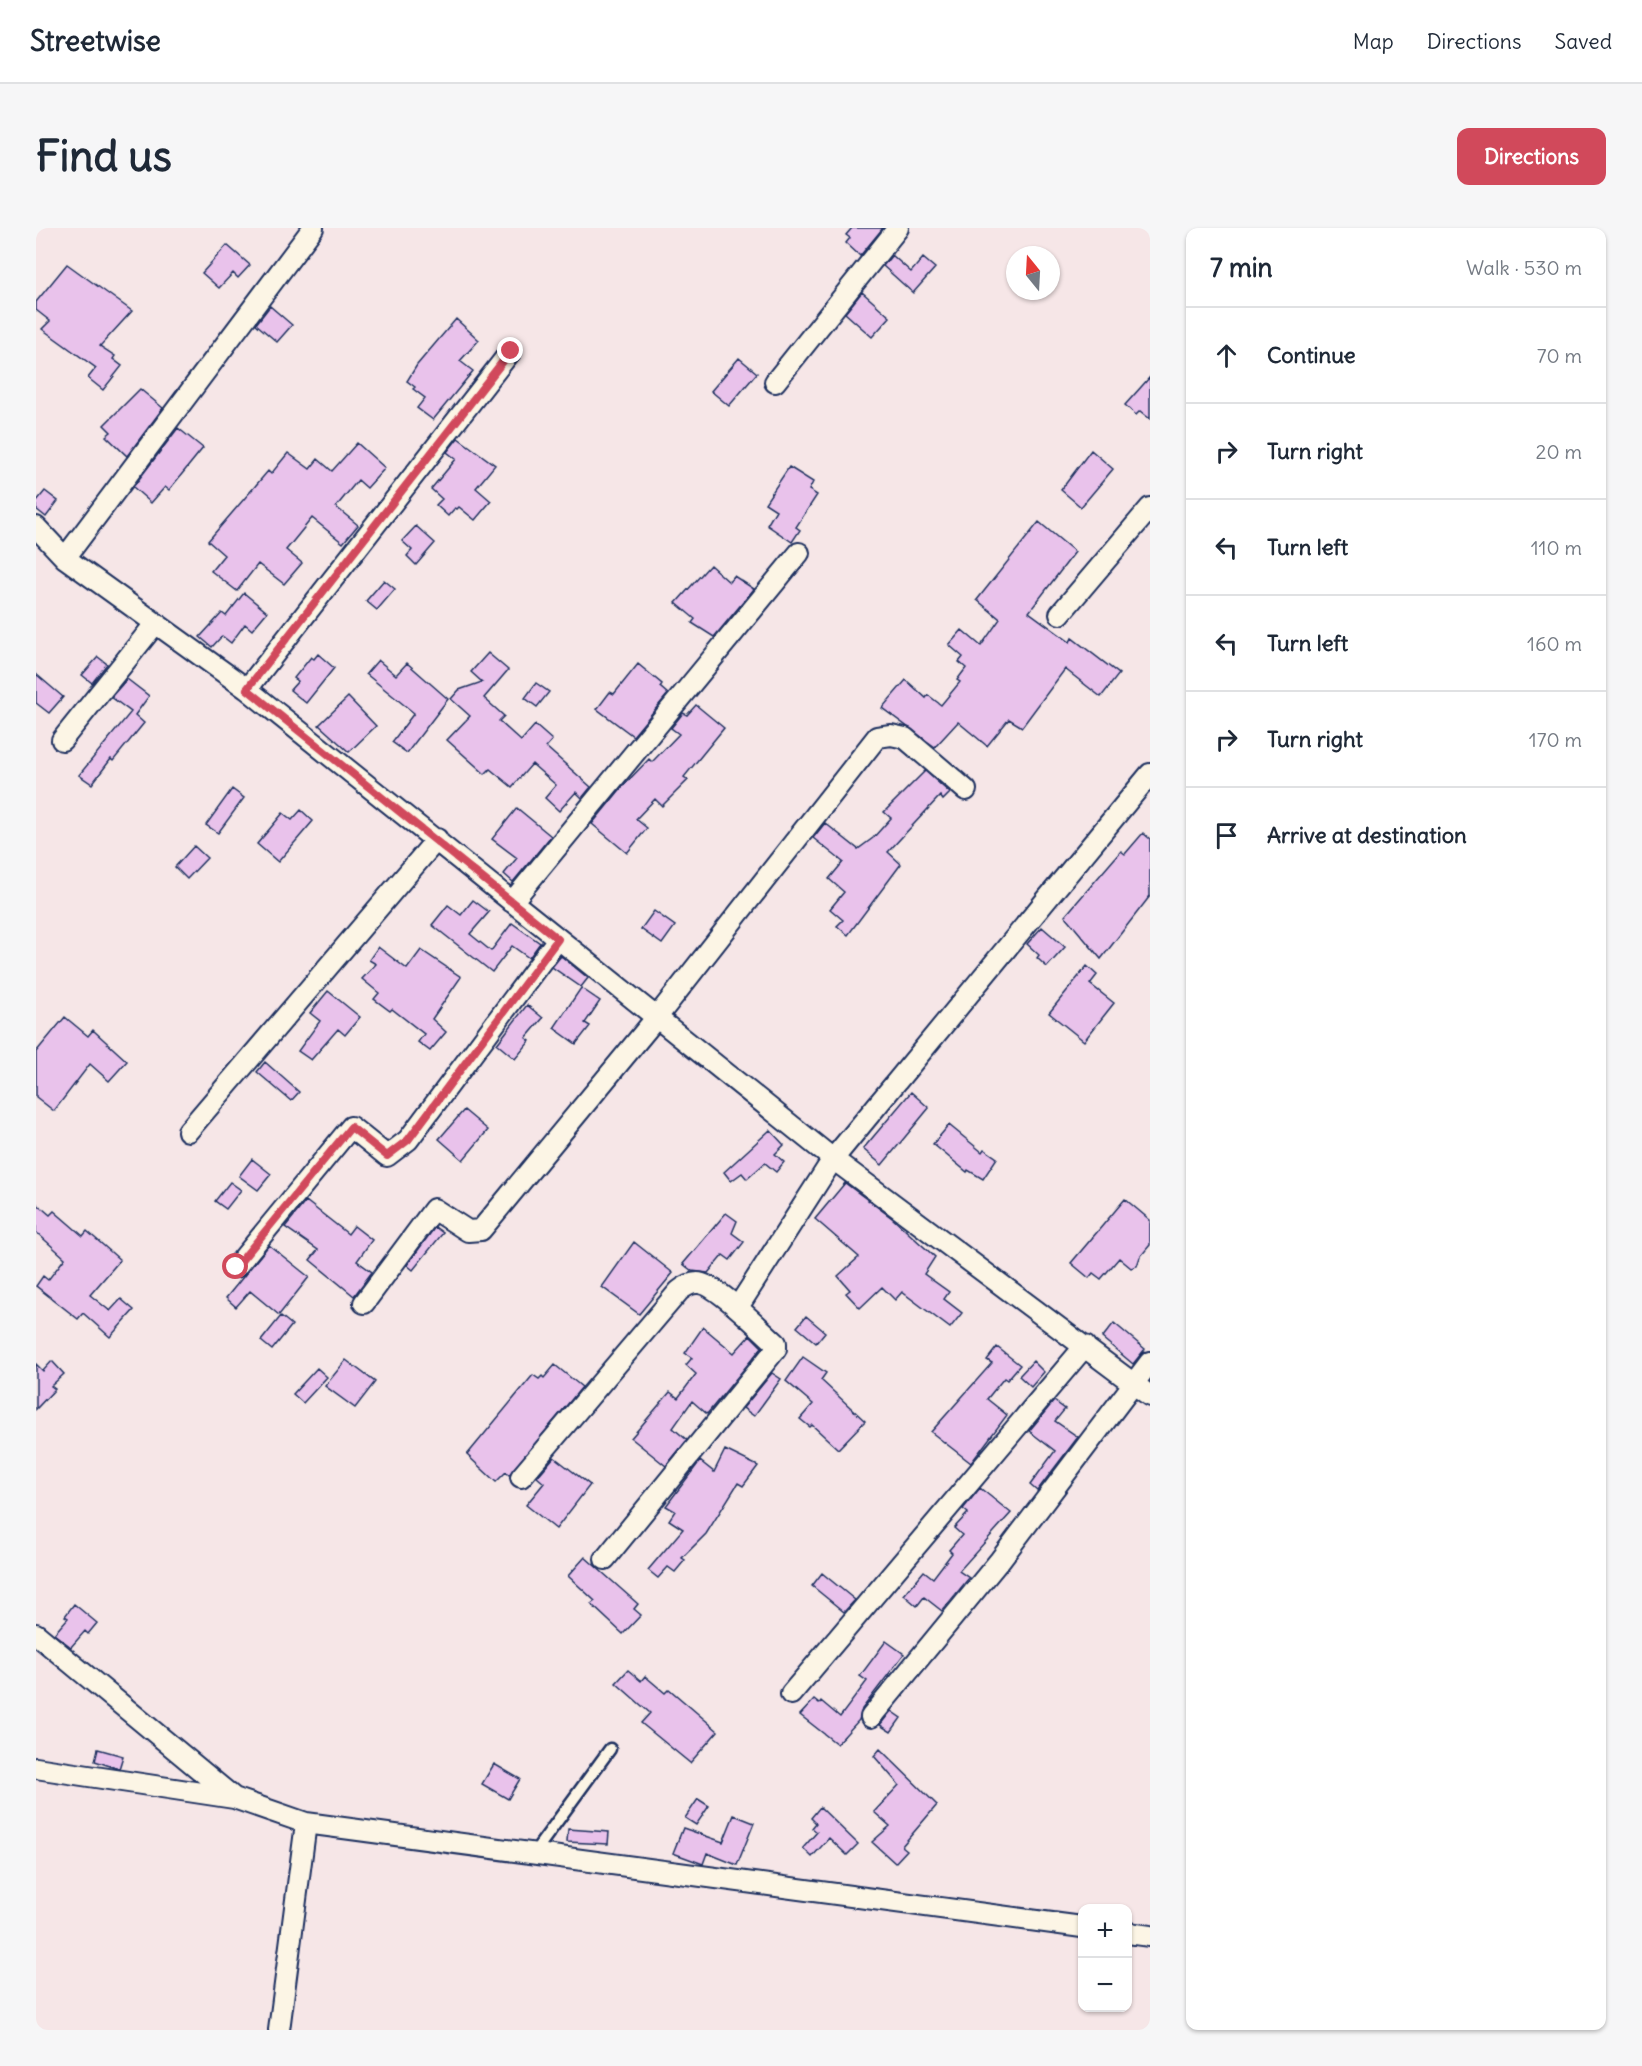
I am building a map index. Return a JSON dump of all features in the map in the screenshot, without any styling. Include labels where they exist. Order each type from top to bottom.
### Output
[{"type":"street","points":[[65,558],[313,228]]},
{"type":"street","points":[[775,382],[898,228]]},
{"type":"street","points":[[247,689],[511,351]]},
{"type":"street","points":[[1060,614],[1150,508]]},
{"type":"street","points":[[36,527],[65,558],[247,689],[437,839],[512,902],[833,1159],[1150,1396]]},
{"type":"street","points":[[512,902],[799,553]]},
{"type":"street","points":[[62,740],[155,624]]},
{"type":"street","points":[[364,1303],[434,1209],[468,1231],[481,1230],[657,1017],[877,737],[891,735],[905,738],[966,790]]},
{"type":"street","points":[[738,1307],[833,1159],[1150,774]]},
{"type":"street","points":[[188,1131],[437,839]]},
{"type":"street","points":[[236,1267],[351,1127],[387,1156],[408,1140],[558,939]]},
{"type":"street","points":[[521,1477],[679,1291],[697,1282],[708,1286],[738,1307],[776,1343],[776,1349],[605,1559]]},
{"type":"street","points":[[791,1694],[1085,1346]]},
{"type":"street","points":[[871,1716],[1000,1560],[1150,1362]]},
{"type":"street","points":[[36,1634],[234,1798]]},
{"type":"street","points":[[36,1768],[234,1798],[306,1823],[1078,1926]]},
{"type":"street","points":[[279,2030],[306,1823]]},
{"type":"street","points":[[1132,1934],[1150,1936]]},
{"type":"lane","points":[[534,1852],[610,1749]]},
{"type":"building","points":[[852,228],[883,228],[860,256],[846,243],[850,238],[846,235]]},
{"type":"building","points":[[227,245],[250,265],[238,278],[233,273],[219,288],[202,273]]},
{"type":"building","points":[[892,255],[911,272],[923,258],[935,268],[913,293],[883,266]]},
{"type":"building","points":[[67,264],[132,311],[100,346],[115,356],[113,359],[122,366],[103,390],[88,378],[96,368],[42,329],[50,321],[36,310],[36,302]]},
{"type":"building","points":[[862,292],[890,317],[872,337],[845,313]]},
{"type":"building","points":[[270,306],[292,325],[277,342],[256,324]]},
{"type":"building","points":[[456,319],[479,340],[460,361],[473,371],[433,420],[417,408],[425,398],[407,381],[417,365]]},
{"type":"building","points":[[739,358],[757,373],[729,406],[711,391]]},
{"type":"building","points":[[1150,377],[1150,419],[1140,411],[1136,415],[1125,405]]},
{"type":"building","points":[[140,389],[163,408],[127,456],[106,436],[111,432],[104,425]]},
{"type":"building","points":[[178,428],[203,448],[169,490],[165,487],[151,503],[133,487]]},
{"type":"building","points":[[458,438],[495,465],[476,488],[491,501],[475,520],[459,507],[448,516],[436,505],[442,499],[431,489],[456,459],[447,452]]},
{"type":"building","points":[[357,443],[385,468],[367,488],[358,480],[336,507],[358,525],[343,543],[312,518],[286,550],[302,563],[284,584],[258,564],[237,591],[211,571],[224,555],[208,541],[268,471],[271,474],[288,453],[310,469],[318,459],[332,471]]},
{"type":"building","points":[[1091,450],[1113,469],[1081,507],[1061,490]]},
{"type":"building","points":[[789,467],[813,482],[809,490],[817,495],[796,527],[800,530],[792,542],[767,525],[776,510],[765,503]]},
{"type":"building","points":[[45,491],[58,501],[46,517],[36,509],[36,502]]},
{"type":"building","points":[[1039,522],[1075,552],[1029,612],[1070,642],[1072,638],[1119,674],[1101,697],[1065,669],[1022,727],[1009,719],[987,746],[958,722],[935,747],[882,708],[906,680],[926,698],[928,695],[941,705],[960,682],[957,680],[966,668],[959,662],[963,657],[949,645],[962,630],[981,646],[1000,619],[977,600]]},
{"type":"building","points":[[416,526],[435,543],[416,565],[407,556],[412,550],[402,541]]},
{"type":"building","points":[[710,565],[729,582],[734,576],[754,589],[714,637],[692,623],[695,619],[676,603]]},
{"type":"building","points":[[384,580],[395,589],[377,610],[366,601]]},
{"type":"building","points":[[244,593],[267,612],[252,630],[245,624],[231,643],[222,636],[212,647],[200,637],[222,613],[226,616]]},
{"type":"building","points":[[488,653],[508,670],[484,698],[504,716],[499,721],[521,741],[535,725],[552,740],[546,747],[591,787],[582,798],[576,792],[559,811],[545,798],[556,785],[532,764],[512,787],[490,769],[485,774],[447,740],[470,716],[451,699],[459,690],[482,682],[471,672]]},
{"type":"building","points":[[318,654],[334,668],[306,703],[290,690],[298,681],[294,678],[311,657],[314,659]]},
{"type":"building","points":[[98,657],[107,664],[92,683],[82,675]]},
{"type":"building","points":[[378,660],[396,675],[407,663],[448,699],[407,753],[392,742],[414,713],[366,674]]},
{"type":"building","points":[[638,664],[662,684],[660,687],[668,694],[633,736],[597,709],[610,692],[614,694]]},
{"type":"building","points":[[36,674],[63,697],[49,713],[36,703]]},
{"type":"building","points":[[127,679],[149,696],[135,715],[144,723],[92,784],[79,775],[131,712],[111,697]]},
{"type":"building","points":[[536,683],[549,692],[537,707],[525,698]]},
{"type":"building","points":[[348,697],[376,726],[349,752],[319,725]]},
{"type":"building","points":[[696,705],[724,728],[684,777],[688,780],[662,806],[655,799],[636,819],[647,828],[627,853],[592,824],[649,759],[652,762],[679,734],[671,728],[683,713],[687,715]]},
{"type":"building","points":[[925,771],[950,793],[943,800],[940,796],[888,852],[901,864],[848,935],[837,926],[843,920],[830,909],[844,892],[829,879],[843,862],[813,838],[825,823],[858,849],[873,838],[891,818],[884,812]]},
{"type":"building","points":[[232,789],[244,798],[218,833],[206,825]]},
{"type":"building","points":[[517,808],[551,836],[513,882],[504,874],[517,858],[492,839]]},
{"type":"building","points":[[301,810],[313,821],[278,862],[257,844],[283,813],[292,820]]},
{"type":"building","points":[[1143,833],[1150,839],[1150,896],[1101,959],[1065,916],[1121,851],[1125,854]]},
{"type":"building","points":[[194,846],[207,858],[187,879],[175,867]]},
{"type":"building","points":[[473,900],[489,912],[470,934],[491,951],[512,923],[540,943],[529,958],[512,946],[492,972],[432,925],[448,905],[461,915]]},
{"type":"building","points":[[654,911],[675,926],[662,944],[641,929]]},
{"type":"building","points":[[1042,927],[1065,947],[1047,967],[1037,958],[1039,955],[1027,944]]},
{"type":"building","points":[[378,947],[407,969],[421,950],[461,977],[432,1019],[446,1032],[430,1051],[418,1042],[424,1034],[392,1009],[390,1011],[374,999],[379,993],[362,979],[376,964],[369,960]]},
{"type":"building","points":[[561,956],[588,978],[581,987],[552,967]]},
{"type":"building","points":[[1087,966],[1097,975],[1090,984],[1114,1003],[1084,1041],[1049,1013]]},
{"type":"building","points":[[581,988],[600,1001],[585,1023],[590,1026],[576,1044],[554,1028]]},
{"type":"building","points":[[328,991],[360,1017],[345,1035],[338,1029],[311,1060],[298,1051],[320,1021],[310,1013]]},
{"type":"building","points":[[527,1005],[543,1018],[526,1038],[530,1041],[515,1059],[497,1044]]},
{"type":"building","points":[[65,1017],[88,1036],[93,1030],[127,1061],[109,1081],[90,1064],[54,1111],[36,1097],[36,1052]]},
{"type":"building","points":[[265,1062],[299,1092],[291,1101],[257,1072]]},
{"type":"building","points":[[911,1092],[929,1108],[882,1165],[863,1149]]},
{"type":"building","points":[[464,1110],[488,1130],[463,1160],[439,1139]]},
{"type":"building","points":[[949,1125],[982,1152],[984,1149],[997,1158],[983,1179],[968,1170],[967,1172],[933,1144]]},
{"type":"building","points":[[770,1130],[784,1145],[775,1154],[784,1162],[776,1172],[765,1163],[747,1179],[742,1173],[731,1181],[724,1172]]},
{"type":"building","points":[[252,1159],[271,1174],[258,1190],[239,1176]]},
{"type":"building","points":[[230,1182],[241,1190],[226,1209],[215,1201]]},
{"type":"building","points":[[845,1183],[892,1218],[935,1257],[924,1274],[949,1292],[944,1299],[962,1313],[950,1328],[902,1292],[895,1300],[882,1287],[860,1308],[846,1293],[850,1290],[838,1276],[859,1257],[815,1219]]},
{"type":"building","points":[[1125,1199],[1150,1220],[1150,1245],[1140,1257],[1137,1266],[1131,1268],[1119,1258],[1101,1279],[1093,1273],[1089,1278],[1071,1263]]},
{"type":"building","points":[[306,1201],[348,1234],[354,1226],[372,1240],[357,1261],[372,1272],[354,1296],[310,1260],[318,1250],[285,1227]]},
{"type":"building","points":[[36,1203],[50,1215],[54,1211],[83,1236],[87,1231],[120,1260],[90,1295],[110,1311],[121,1299],[134,1310],[110,1337],[83,1313],[78,1319],[36,1286],[43,1276],[48,1280],[65,1258],[36,1232]]},
{"type":"building","points":[[726,1213],[737,1221],[732,1233],[744,1242],[730,1260],[723,1255],[708,1273],[692,1271],[683,1264]]},
{"type":"building","points":[[435,1227],[443,1233],[413,1270],[407,1265]]},
{"type":"building","points":[[634,1242],[673,1273],[639,1314],[602,1287]]},
{"type":"building","points":[[269,1245],[309,1277],[279,1315],[250,1291],[236,1307],[226,1298]]},
{"type":"building","points":[[281,1316],[292,1325],[272,1350],[261,1341]]},
{"type":"building","points":[[806,1316],[825,1332],[816,1343],[797,1327]]},
{"type":"building","points":[[1114,1323],[1145,1349],[1133,1364],[1102,1338]]},
{"type":"building","points":[[703,1327],[734,1353],[750,1335],[762,1347],[707,1414],[692,1401],[673,1428],[687,1440],[666,1466],[631,1438],[670,1392],[678,1398],[696,1374],[686,1365],[692,1358],[685,1353]]},
{"type":"building","points":[[997,1347],[1020,1365],[1007,1380],[1004,1378],[987,1399],[1007,1415],[971,1463],[931,1432],[992,1363],[987,1360]]},
{"type":"building","points":[[803,1357],[826,1373],[821,1380],[865,1421],[838,1449],[812,1425],[810,1427],[800,1419],[813,1404],[786,1381]]},
{"type":"building","points":[[346,1360],[375,1382],[355,1408],[325,1386]]},
{"type":"building","points":[[52,1361],[64,1374],[51,1386],[55,1389],[36,1409],[36,1364],[43,1371]]},
{"type":"building","points":[[1033,1361],[1044,1372],[1031,1387],[1019,1376]]},
{"type":"building","points":[[555,1365],[582,1387],[509,1475],[506,1472],[496,1482],[467,1455],[533,1375],[539,1379],[542,1376],[544,1378]]},
{"type":"building","points":[[317,1368],[327,1377],[303,1403],[293,1394]]},
{"type":"building","points":[[772,1373],[781,1379],[754,1416],[743,1408]]},
{"type":"building","points":[[1054,1401],[1065,1409],[1055,1421],[1078,1437],[1037,1491],[1030,1485],[1055,1451],[1029,1431]]},
{"type":"building","points":[[725,1450],[758,1466],[743,1486],[738,1483],[706,1534],[682,1558],[685,1560],[675,1572],[668,1567],[658,1578],[648,1570],[683,1529],[669,1520],[675,1511],[666,1506],[700,1461],[714,1472]]},
{"type":"building","points":[[554,1457],[590,1485],[556,1529],[526,1505],[544,1483],[537,1477]]},
{"type":"building","points":[[980,1488],[1011,1513],[959,1571],[969,1578],[942,1611],[924,1597],[917,1606],[904,1595],[924,1571],[933,1578],[952,1553],[949,1550],[962,1535],[954,1528],[968,1513],[963,1509]]},
{"type":"building","points":[[585,1557],[638,1604],[634,1609],[641,1615],[623,1634],[591,1604],[595,1601],[568,1576]]},
{"type":"building","points":[[822,1573],[855,1600],[844,1612],[812,1586]]},
{"type":"building","points":[[74,1604],[97,1623],[88,1634],[85,1631],[71,1647],[54,1634],[68,1618],[65,1616]]},
{"type":"building","points":[[886,1641],[904,1654],[862,1709],[859,1720],[837,1744],[800,1715],[814,1700],[819,1704],[821,1701],[840,1717],[867,1681],[860,1676]]},
{"type":"building","points":[[628,1670],[641,1681],[645,1676],[665,1693],[669,1689],[718,1731],[690,1763],[641,1723],[650,1713],[616,1683]]},
{"type":"building","points":[[891,1711],[901,1718],[891,1732],[880,1725]]},
{"type":"building","points":[[98,1749],[123,1756],[119,1769],[95,1761]]},
{"type":"building","points":[[880,1749],[937,1805],[902,1846],[907,1850],[895,1863],[872,1842],[890,1826],[874,1812],[899,1785],[874,1756]]},
{"type":"building","points":[[494,1764],[520,1779],[508,1799],[482,1784]]},
{"type":"building","points":[[698,1799],[709,1806],[696,1825],[685,1818]]},
{"type":"building","points":[[820,1807],[858,1844],[847,1855],[829,1838],[812,1857],[803,1848],[817,1832],[812,1828],[816,1823],[811,1818]]},
{"type":"building","points":[[734,1815],[754,1823],[737,1865],[707,1853],[703,1864],[673,1853],[683,1828],[723,1842]]},
{"type":"building","points":[[568,1829],[609,1832],[608,1844],[567,1842]]},
{"type":"route","points":[[236,1267],[351,1127],[387,1156],[408,1140],[558,939],[437,839],[247,689],[511,351]]}]
